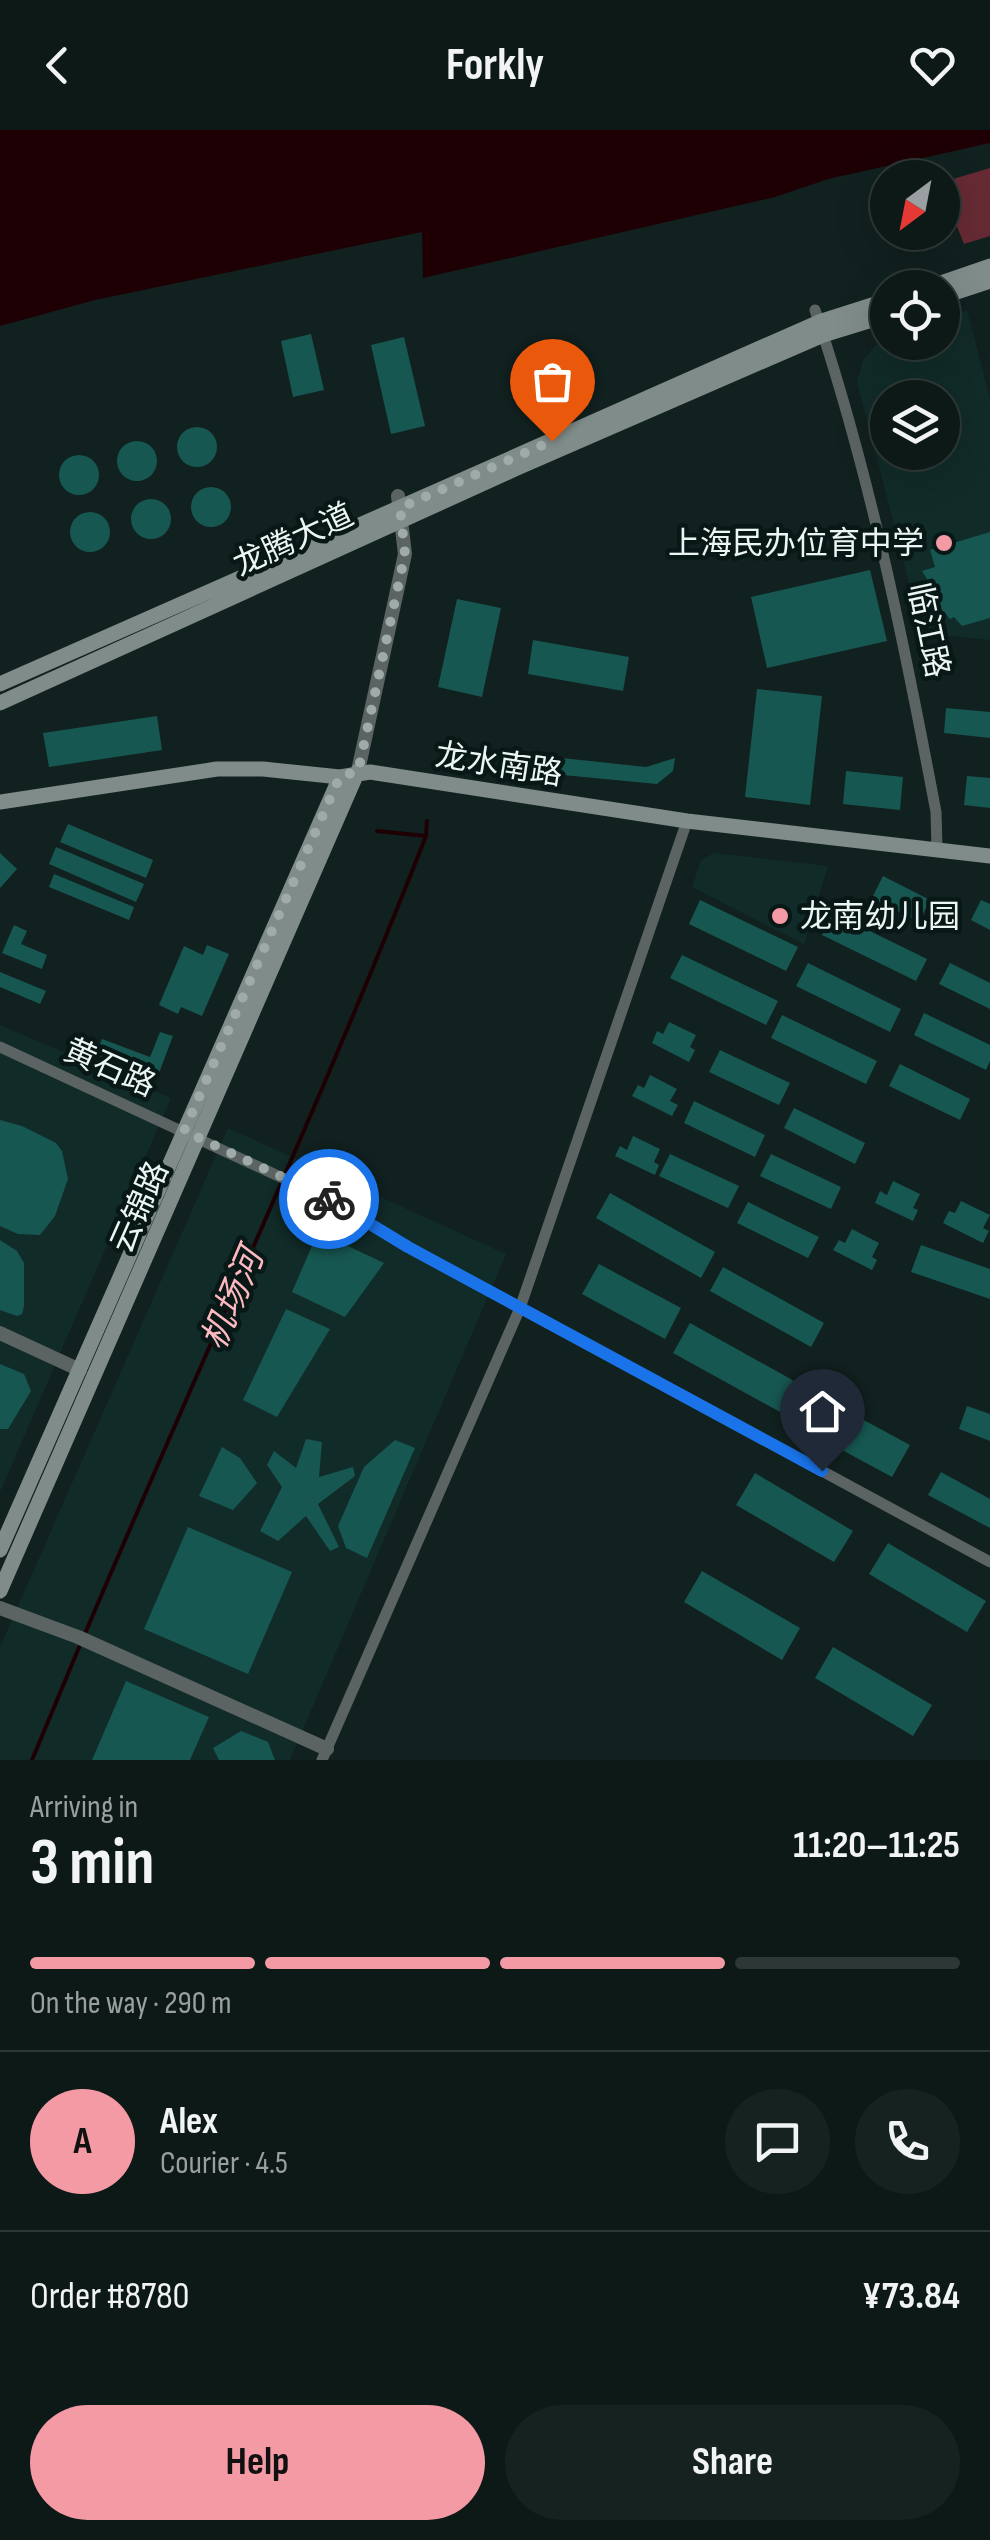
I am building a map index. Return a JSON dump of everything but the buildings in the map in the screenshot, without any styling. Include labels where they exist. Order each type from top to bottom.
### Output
[{"type":"main road","points":[[960,276],[990,266]]},
{"type":"main road","points":[[960,291],[990,281]]},
{"type":"main road","name":"龙腾大道","points":[[0,684],[819,323],[870,306]]},
{"type":"main road","name":"龙腾大道","points":[[819,323],[870,317]]},
{"type":"main road","name":"龙腾大道","points":[[0,703],[399,508]]},
{"type":"main road","name":"龙水南路","points":[[0,802],[217,769],[263,768],[340,776],[358,772],[687,821],[990,856]]},
{"type":"main road","name":"云锦路","points":[[0,1591],[358,772]]},
{"type":"main road","name":"云锦路","points":[[0,1550],[340,776]]},
{"type":"street","name":"临江路","points":[[819,323],[868,486],[904,640],[936,812],[937,849]]},
{"type":"street","name":"云锦路","points":[[358,772],[405,554],[399,508]]},
{"type":"street","points":[[0,1608],[83,1639],[325,1754],[520,1308],[687,821]]},
{"type":"street","name":"黄石路","points":[[0,1047],[305,1188],[990,1562]]},
{"type":"street","points":[[0,1333],[80,1370]]},
{"type":"shaded area","points":[[0,130],[990,130],[990,143],[914,160],[870,160],[870,170],[775,197],[423,278],[422,232],[95,300],[0,326]]},
{"type":"shaded area","points":[[990,168],[990,236],[964,244],[960,234],[960,177]]},
{"type":"shaded area","name":"上海民办位育中学","points":[[967,310],[990,399],[990,640],[922,633],[880,470],[960,470],[960,380],[870,380],[870,432],[857,382],[863,360],[870,352],[870,360],[960,360],[960,312]]},
{"type":"shaded area","name":"龙南幼儿园","points":[[714,853],[828,866],[804,944],[692,887],[701,860]]},
{"type":"shaded area","points":[[0,1025],[171,1098],[0,1492]]},
{"type":"shaded area","points":[[228,1128],[506,1254],[290,1760],[0,1760],[0,1647]]},
{"type":"waterway","name":"机场河","points":[[84,1636],[344,1037],[426,836],[427,821]]},
{"type":"waterway","name":"机场河","points":[[377,831],[426,836]]},
{"type":"waterway","name":"机场河","points":[[32,1760],[80,1645]]},
{"type":"way so far","points":[[329,1199],[184,1131],[340,776],[358,772],[405,554],[400,508],[552,441]]},
{"type":"place","name":"上海民办位育中学","points":[[944,543]]},
{"type":"place","name":"龙南幼儿园","points":[[780,916]]},
{"type":"route","points":[[329,1199],[408,1247],[822,1471]]}]
